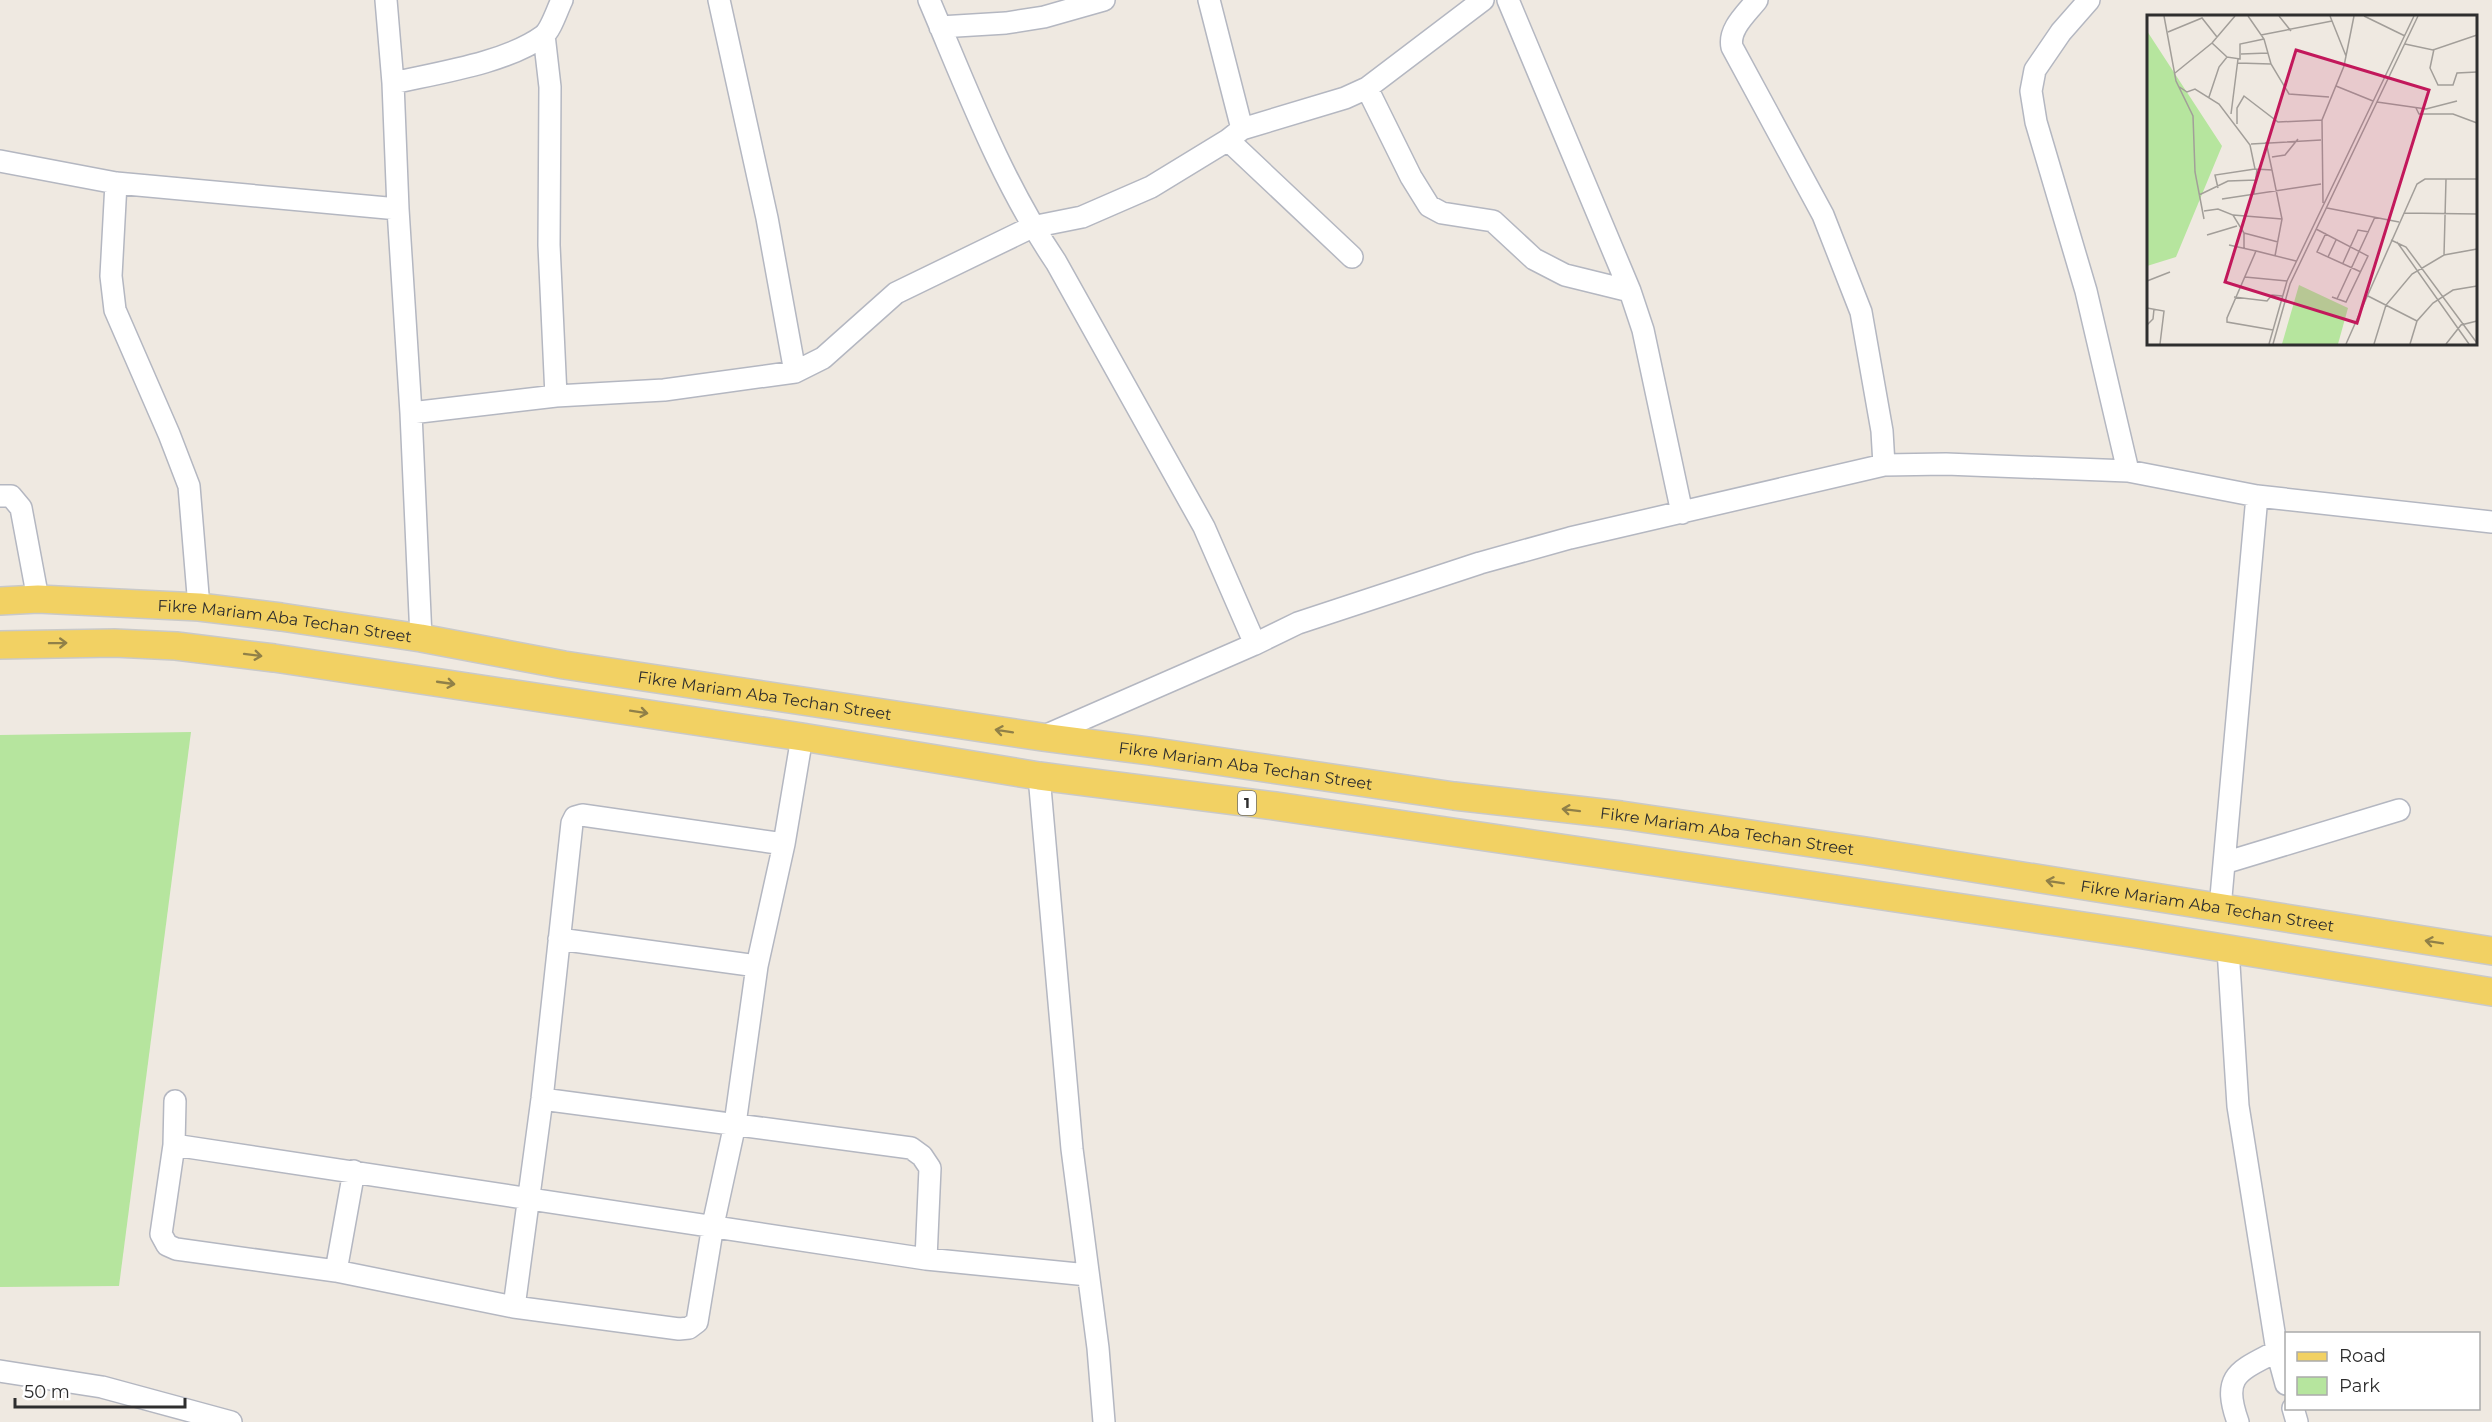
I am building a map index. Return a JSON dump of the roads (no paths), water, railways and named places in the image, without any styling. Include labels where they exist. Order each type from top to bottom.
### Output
[{"type":"main road","name":"Fikre Mariam Aba Techan Street","points":[[0,601],[38,599],[199,607],[421,638],[564,664],[1042,737],[1455,796],[1621,815],[1854,849],[2492,951]]},
{"type":"main road","name":"1","points":[[0,645],[114,643],[176,646],[286,660],[802,737],[1039,776],[1275,806],[1551,846],[2228,949],[2492,992]]},
{"type":"street","points":[[386,0],[393,83],[421,638]]},
{"type":"street","points":[[556,396],[549,245],[550,87],[544,35],[562,0]]},
{"type":"street","points":[[719,0],[767,218],[795,372]]},
{"type":"street","points":[[929,0],[991,146],[1032,227],[1056,262],[1204,527],[1255,645]]},
{"type":"street","points":[[940,27],[1006,23],[1044,17],[1102,0]]},
{"type":"street","points":[[1209,0],[1235,134],[1352,257]]},
{"type":"street","points":[[411,413],[556,396],[664,390],[795,372],[823,358],[896,293],[1032,227],[1082,217],[1141,192],[1235,134],[1345,98],[1367,88],[1483,0]]},
{"type":"street","points":[[1508,0],[1630,291],[1643,330],[1682,513]]},
{"type":"street","points":[[1757,0],[1733,32],[1730,39],[1732,47],[1823,215],[1861,312],[1882,431],[1884,465]]},
{"type":"street","points":[[2089,0],[2061,32],[2035,70],[2031,91],[2036,122],[2086,291],[2128,471]]},
{"type":"street","points":[[393,83],[482,63],[544,35]]},
{"type":"street","points":[[1367,88],[1411,177],[1429,206],[1442,213],[1493,221],[1534,258],[1565,275],[1630,291]]},
{"type":"street","points":[[0,160],[116,183],[398,209]]},
{"type":"street","points":[[116,183],[111,276],[115,310],[189,486],[199,607]]},
{"type":"street","points":[[1042,737],[1255,645],[1298,623],[1480,563],[1570,538],[1884,465],[1946,464],[2128,471],[2257,496],[2492,522]]},
{"type":"street","points":[[0,496],[11,496],[21,508],[38,599]]},
{"type":"street","points":[[2220,908],[2257,496]]},
{"type":"street","points":[[176,1101],[174,1145],[161,1234],[167,1245],[176,1249],[336,1271],[514,1307],[679,1329],[689,1328],[697,1322],[713,1225],[735,1124],[758,966],[784,844],[802,737]]},
{"type":"street","points":[[1039,776],[1072,1149],[1104,1422]]},
{"type":"street","points":[[2224,863],[2399,810]]},
{"type":"street","points":[[514,1307],[542,1099],[572,823],[575,818],[582,815],[784,844]]},
{"type":"street","points":[[559,939],[758,966]]},
{"type":"street","points":[[2228,949],[2238,1106],[2277,1351],[2285,1380]]},
{"type":"street","points":[[542,1099],[911,1148],[922,1156],[930,1168],[926,1259]]},
{"type":"street","points":[[174,1145],[926,1259],[1088,1275]]},
{"type":"street","points":[[336,1271],[354,1171]]},
{"type":"street","points":[[2238,1422],[2232,1403],[2232,1385],[2242,1369],[2277,1351]]},
{"type":"street","points":[[0,1371],[102,1387],[231,1422]]}]
